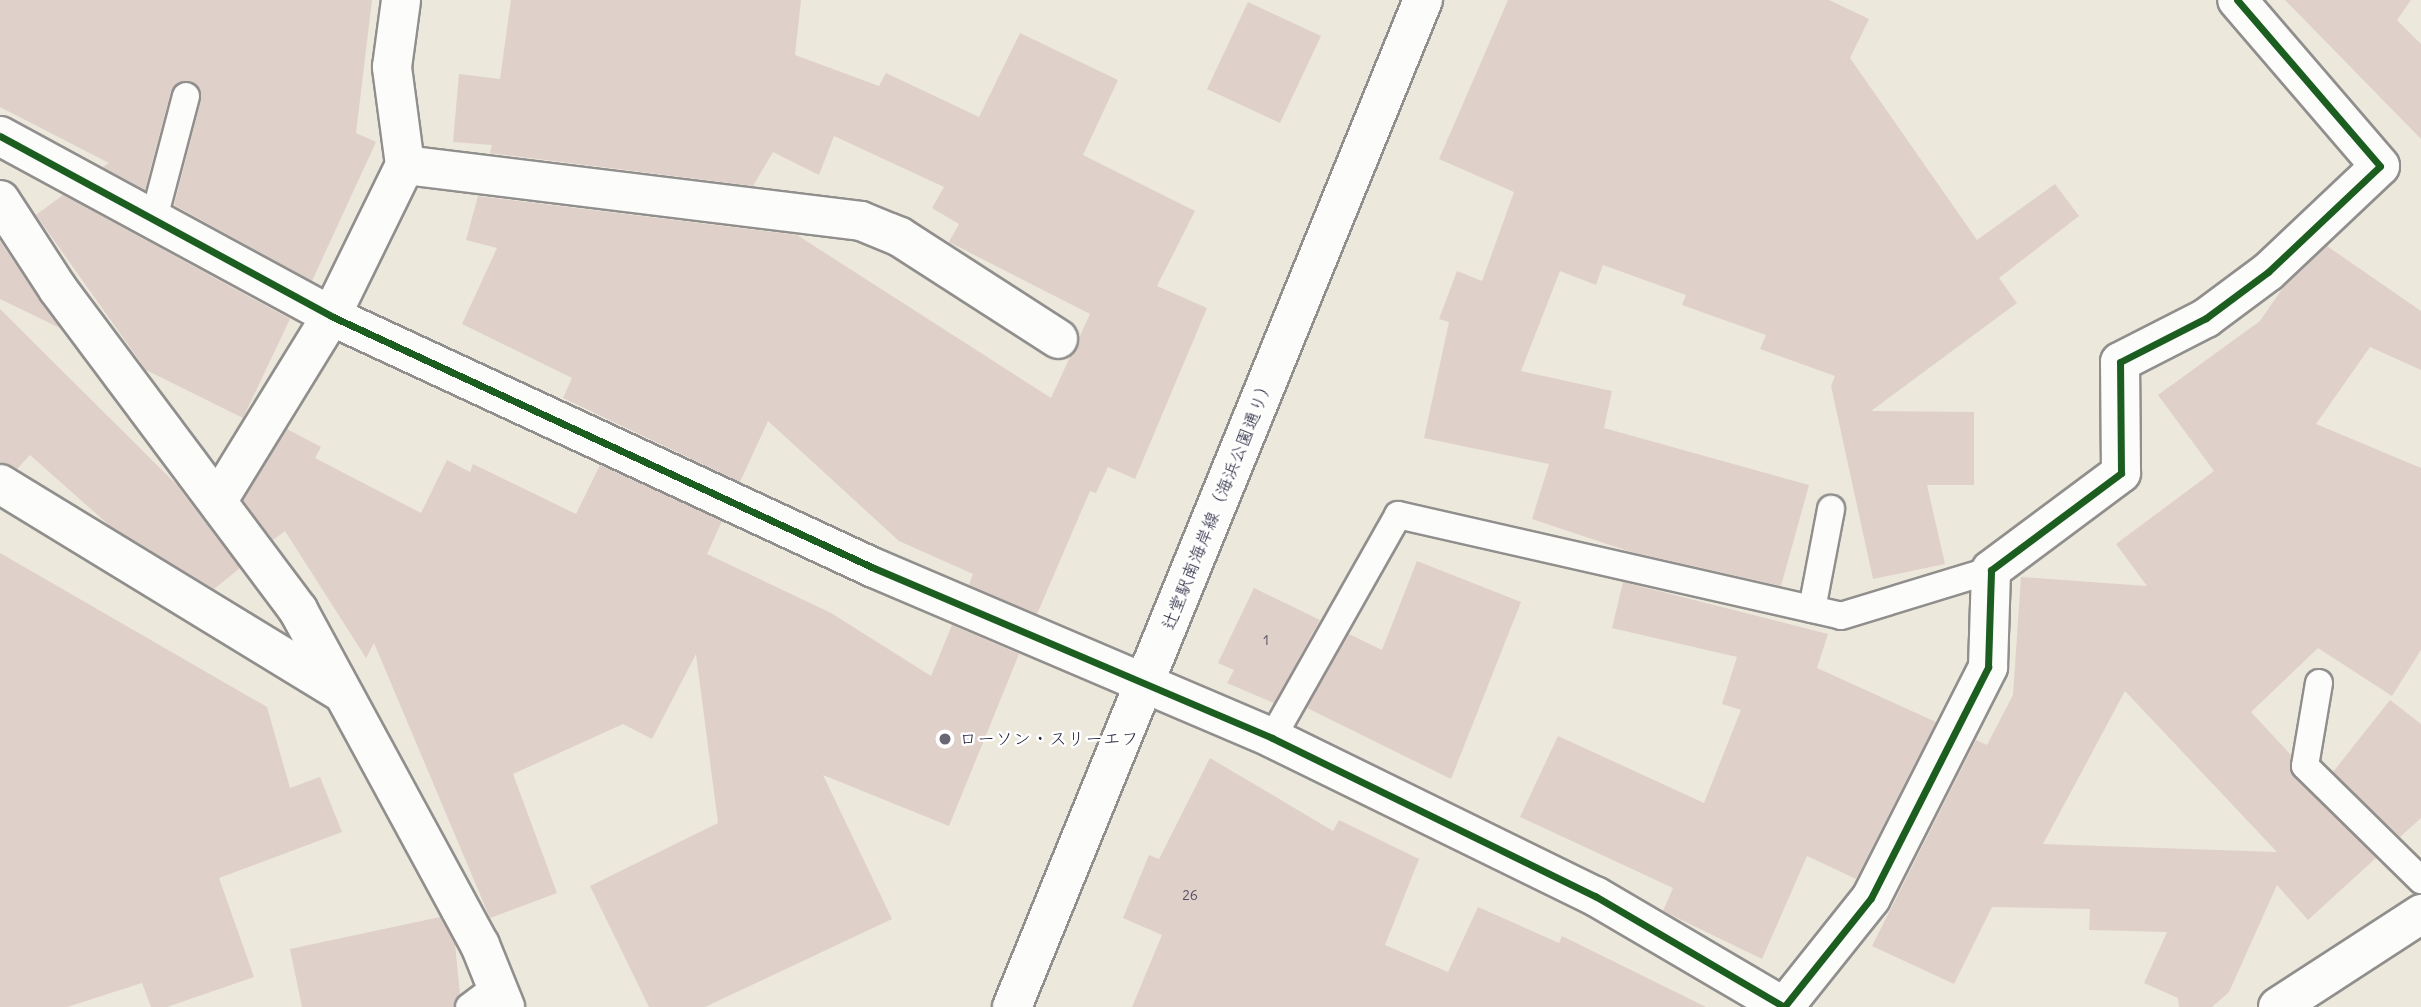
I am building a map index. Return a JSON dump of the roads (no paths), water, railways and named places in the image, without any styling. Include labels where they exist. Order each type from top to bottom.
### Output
[{"type":"street","points":[[218,500],[331,316],[405,165],[392,67],[401,0]]},
{"type":"street","name":"辻堂駅南海岸線（海浜公園通り）","points":[[1012,1007],[1423,0]]},
{"type":"street","points":[[0,136],[331,316],[874,568],[1146,681],[1272,738],[1595,896],[1784,1007],[1871,898],[1988,667],[1991,570],[2121,473],[2120,362],[2206,318],[2268,272],[2380,166],[2237,0]]},
{"type":"street","points":[[405,165],[861,221],[900,237],[1058,339]]},
{"type":"street","points":[[0,200],[58,289],[298,610],[490,1000]]},
{"type":"street","points":[[0,484],[339,691]]},
{"type":"street","points":[[2278,1007],[2421,914]]},
{"type":"lane","points":[[154,218],[186,96]]},
{"type":"lane","points":[[1812,609],[1831,509]]},
{"type":"lane","points":[[1272,738],[1398,515],[1841,616],[1991,570]]},
{"type":"lane","points":[[2319,683],[2305,766],[2421,880]]},
{"type":"place","name":"ローソン・スリーエフ","points":[[945,739]]}]
